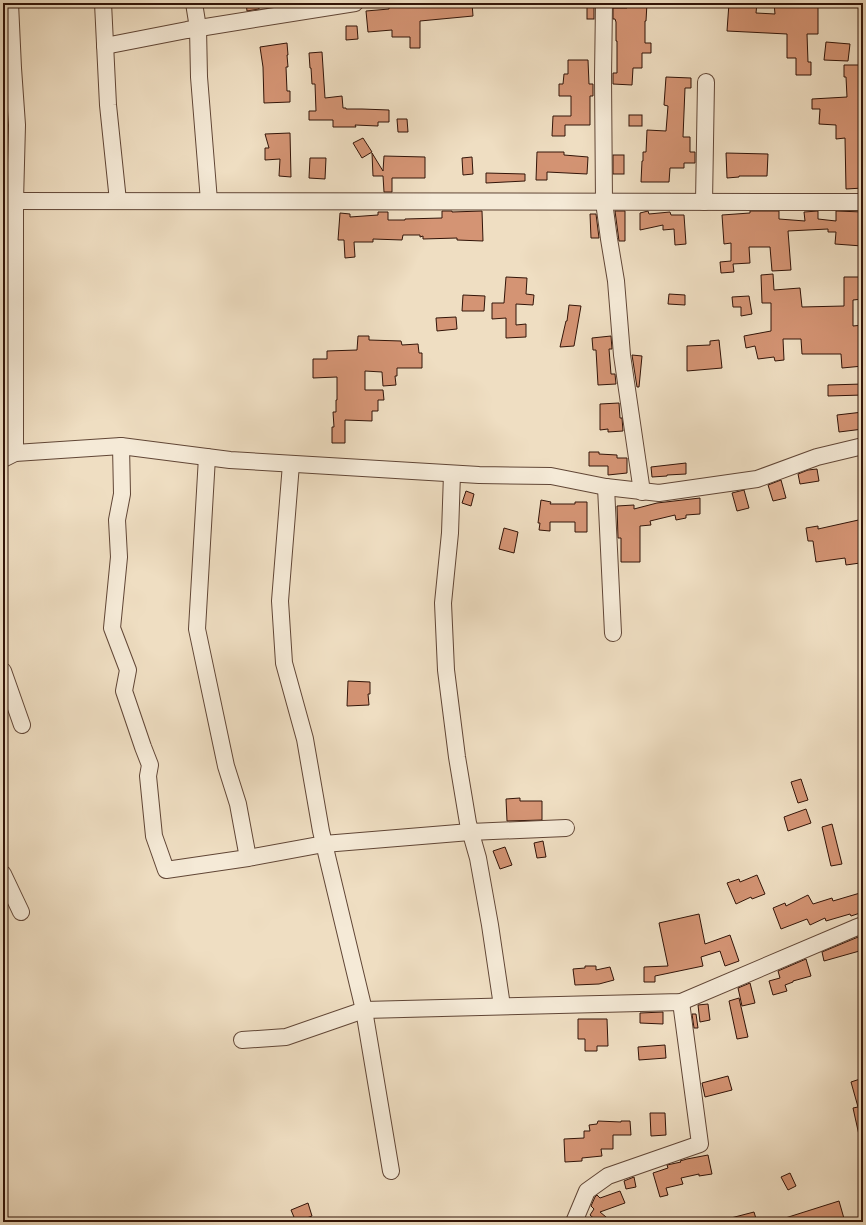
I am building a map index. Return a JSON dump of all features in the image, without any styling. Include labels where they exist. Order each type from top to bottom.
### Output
[{"type":"street","points":[[10,3],[17,125],[9,201],[9,456],[121,446],[230,460],[452,474],[551,476],[606,488],[659,493],[757,479],[817,458],[863,446]]},
{"type":"street","points":[[103,3],[108,105],[118,202]]},
{"type":"street","points":[[194,3],[198,28],[199,77],[209,201]]},
{"type":"street","points":[[104,46],[198,28],[355,3]]},
{"type":"street","points":[[604,3],[604,202],[616,281],[622,355],[642,492]]},
{"type":"street","points":[[704,202],[706,82]]},
{"type":"street","points":[[9,201],[863,202]]},
{"type":"street","points":[[121,446],[122,494],[117,520],[119,557],[112,628],[128,670],[124,691],[150,765],[148,776],[154,836],[166,870],[248,858],[324,844],[470,832],[566,828]]},
{"type":"street","points":[[207,457],[197,629],[226,766],[238,804],[248,858]]},
{"type":"street","points":[[291,464],[280,601],[284,663],[305,739],[324,844],[364,1010],[391,1171]]},
{"type":"street","points":[[452,474],[450,533],[443,603],[446,670],[457,757],[468,823],[478,858],[502,1006]]},
{"type":"street","points":[[606,488],[613,633]]},
{"type":"street","points":[[3,671],[22,725]]},
{"type":"street","points":[[3,874],[21,912]]},
{"type":"street","points":[[242,1040],[286,1037],[364,1010],[681,1002],[863,925]]},
{"type":"street","points":[[574,1222],[587,1191],[608,1176],[700,1144],[681,1002]]},
{"type":"building","points":[[246,3],[259,3],[259,9],[247,11]]},
{"type":"building","points":[[409,3],[472,3],[473,16],[420,21],[420,48],[410,48],[410,37],[392,37],[392,30],[368,32],[366,11],[389,9],[389,6],[409,6]]},
{"type":"building","points":[[587,3],[594,3],[594,19],[587,19]]},
{"type":"building","points":[[627,3],[647,3],[645,43],[651,43],[651,53],[642,53],[642,68],[633,68],[632,85],[613,84],[613,73],[617,73],[617,41],[616,22],[615,19],[613,19],[613,8],[627,8]]},
{"type":"building","points":[[729,3],[757,3],[756,13],[775,14],[774,3],[818,3],[818,34],[807,34],[808,62],[811,62],[811,75],[796,75],[796,58],[787,58],[787,34],[727,31]]},
{"type":"building","points":[[346,26],[357,26],[358,39],[346,40]]},
{"type":"building","points":[[826,42],[850,44],[848,61],[824,60]]},
{"type":"building","points":[[287,43],[287,91],[290,91],[290,102],[264,103],[263,67],[260,47]]},
{"type":"building","points":[[322,52],[325,98],[342,96],[343,108],[346,109],[389,110],[389,122],[378,122],[378,126],[355,125],[356,127],[333,127],[333,120],[309,120],[309,111],[316,111],[315,84],[312,84],[309,53]]},
{"type":"building","points":[[568,60],[588,60],[589,84],[593,84],[593,96],[590,96],[590,125],[565,125],[565,136],[552,136],[553,116],[571,116],[571,96],[559,96],[559,84],[563,84],[564,74],[568,74]]},
{"type":"building","points":[[844,65],[863,65],[863,188],[846,189],[845,138],[836,139],[836,125],[819,124],[820,109],[812,109],[812,99],[847,97]]},
{"type":"building","points":[[666,77],[691,78],[691,88],[685,88],[683,137],[690,137],[690,152],[695,152],[695,163],[684,163],[684,168],[670,168],[669,182],[641,182],[643,152],[646,152],[647,130],[666,131],[668,106],[664,105]]},
{"type":"building","points":[[629,115],[642,115],[642,126],[629,126]]},
{"type":"building","points":[[397,119],[407,119],[408,132],[398,132]]},
{"type":"building","points":[[290,133],[291,177],[279,176],[280,159],[265,160],[265,148],[269,148],[265,134]]},
{"type":"building","points":[[363,138],[372,152],[362,158],[353,143]]},
{"type":"building","points":[[537,152],[564,152],[564,155],[588,157],[587,174],[547,172],[547,180],[536,180]]},
{"type":"building","points":[[372,153],[383,171],[384,156],[425,157],[425,178],[392,178],[392,192],[384,192],[383,176],[373,176]]},
{"type":"building","points":[[726,153],[768,154],[767,176],[739,176],[727,178]]},
{"type":"building","points":[[613,155],[624,155],[624,174],[613,174]]},
{"type":"building","points":[[472,157],[473,174],[463,175],[462,158]]},
{"type":"building","points":[[310,158],[326,158],[325,179],[309,178]]},
{"type":"building","points":[[486,173],[525,174],[525,181],[486,183]]},
{"type":"building","points":[[442,211],[482,211],[483,241],[457,240],[457,238],[423,239],[423,236],[420,237],[420,235],[403,235],[402,240],[373,239],[373,242],[354,242],[355,257],[345,258],[344,240],[338,240],[340,213],[350,214],[350,217],[378,215],[378,212],[388,212],[388,220],[405,220],[442,218]]},
{"type":"building","points":[[615,211],[625,211],[625,241],[619,241]]},
{"type":"building","points":[[648,211],[649,214],[670,212],[671,215],[684,215],[686,244],[675,245],[674,229],[663,230],[663,225],[640,230],[640,213]]},
{"type":"building","points":[[750,211],[779,211],[779,219],[805,221],[804,212],[818,211],[818,219],[836,221],[836,211],[863,212],[862,246],[835,244],[836,232],[828,232],[828,229],[788,231],[791,270],[772,271],[770,247],[749,247],[750,263],[733,264],[734,272],[721,273],[720,262],[731,261],[731,243],[724,244],[722,215],[750,213]]},
{"type":"building","points":[[590,214],[596,214],[599,238],[591,238]]},
{"type":"building","points":[[773,274],[774,290],[800,288],[802,307],[844,306],[844,277],[863,277],[863,299],[853,300],[853,326],[863,325],[863,366],[842,368],[841,354],[802,354],[801,339],[783,339],[784,360],[775,361],[774,357],[758,359],[755,346],[746,348],[744,336],[771,331],[771,303],[762,303],[761,275]]},
{"type":"building","points":[[506,277],[527,278],[526,294],[534,295],[533,305],[516,304],[516,325],[526,324],[526,337],[506,338],[506,318],[492,319],[492,303],[504,303]]},
{"type":"building","points":[[669,294],[685,295],[685,305],[668,304]]},
{"type":"building","points":[[463,295],[485,296],[484,311],[462,311]]},
{"type":"building","points":[[749,296],[752,314],[741,316],[741,307],[733,307],[732,297]]},
{"type":"building","points":[[569,305],[581,306],[574,346],[560,347],[567,321]]},
{"type":"building","points":[[456,317],[457,329],[437,331],[436,318]]},
{"type":"building","points":[[358,336],[369,336],[369,340],[401,341],[402,345],[418,344],[419,353],[422,353],[422,368],[397,368],[397,376],[395,376],[396,385],[383,386],[382,372],[365,371],[365,390],[383,390],[384,400],[378,400],[378,411],[372,411],[372,421],[345,420],[345,443],[332,443],[332,427],[334,427],[333,412],[336,412],[337,400],[337,377],[313,378],[313,359],[327,359],[327,351],[357,350]]},
{"type":"building","points":[[611,336],[612,349],[609,349],[611,374],[615,374],[616,384],[598,385],[596,350],[593,350],[592,338]]},
{"type":"building","points":[[719,340],[722,368],[687,371],[687,346],[710,345],[710,341]]},
{"type":"building","points":[[632,355],[642,356],[639,387],[637,387]]},
{"type":"building","points":[[863,384],[863,395],[828,396],[828,385]]},
{"type":"building","points":[[619,403],[623,431],[608,432],[608,429],[600,430],[600,404]]},
{"type":"building","points":[[863,412],[863,429],[839,432],[837,415]]},
{"type":"building","points":[[589,452],[617,455],[617,458],[627,458],[627,473],[608,475],[608,466],[589,466]]},
{"type":"building","points":[[686,463],[686,474],[652,477],[651,467]]},
{"type":"building","points":[[817,469],[819,481],[800,484],[798,474],[808,470]]},
{"type":"building","points":[[781,480],[786,498],[773,501],[768,485]]},
{"type":"building","points":[[744,490],[749,508],[737,511],[732,493]]},
{"type":"building","points":[[466,491],[474,494],[471,506],[462,503]]},
{"type":"building","points":[[700,498],[700,514],[686,515],[686,518],[676,520],[675,515],[650,521],[651,525],[640,526],[640,562],[621,562],[621,538],[618,538],[617,506],[634,505],[634,509],[657,503]]},
{"type":"building","points":[[541,500],[551,502],[550,504],[575,504],[575,502],[587,502],[587,532],[575,532],[575,522],[550,522],[550,531],[539,530],[540,523],[538,523]]},
{"type":"building","points":[[863,519],[863,552],[859,553],[860,563],[846,565],[845,558],[816,562],[813,541],[808,541],[806,528],[818,526],[818,529]]},
{"type":"building","points":[[504,528],[518,532],[514,553],[499,549]]},
{"type":"building","points":[[348,681],[370,682],[370,694],[368,694],[369,705],[347,706]]},
{"type":"building","points":[[801,779],[808,800],[798,803],[791,782]]},
{"type":"building","points":[[520,798],[520,801],[542,801],[542,820],[507,821],[506,799]]},
{"type":"building","points":[[806,809],[811,823],[788,831],[784,817]]},
{"type":"building","points":[[832,824],[842,864],[831,866],[822,827]]},
{"type":"building","points":[[543,841],[546,857],[537,858],[534,843]]},
{"type":"building","points":[[505,847],[512,865],[500,869],[493,851]]},
{"type":"building","points":[[757,875],[765,894],[752,899],[751,897],[736,904],[727,883],[739,879],[740,882]]},
{"type":"building","points":[[860,893],[863,903],[863,912],[826,921],[825,918],[810,925],[807,919],[781,929],[773,908],[785,903],[786,906],[808,895],[813,904],[832,898],[833,901]]},
{"type":"building","points":[[699,914],[705,944],[730,935],[739,961],[725,966],[720,951],[701,957],[703,966],[655,976],[655,982],[644,982],[644,967],[668,966],[659,923]]},
{"type":"building","points":[[863,935],[863,950],[824,961],[822,952]]},
{"type":"building","points":[[806,959],[811,976],[785,985],[787,991],[773,995],[769,981],[780,978],[778,971]]},
{"type":"building","points":[[585,966],[596,966],[596,970],[610,967],[614,980],[599,984],[575,985],[573,969],[585,968]]},
{"type":"building","points":[[750,983],[755,1003],[742,1006],[738,988]]},
{"type":"building","points":[[739,998],[748,1037],[737,1039],[729,1001]]},
{"type":"building","points":[[708,1004],[710,1020],[700,1022],[698,1005]]},
{"type":"building","points":[[663,1012],[663,1024],[640,1023],[640,1013]]},
{"type":"building","points":[[692,1014],[696,1014],[698,1028],[694,1028]]},
{"type":"building","points":[[578,1019],[607,1019],[608,1046],[597,1046],[597,1051],[585,1051],[585,1039],[578,1039]]},
{"type":"building","points":[[665,1045],[666,1058],[639,1060],[638,1047]]},
{"type":"building","points":[[728,1076],[732,1090],[705,1097],[702,1083]]},
{"type":"building","points":[[863,1078],[863,1135],[859,1135],[853,1108],[858,1107],[851,1082]]},
{"type":"building","points":[[650,1113],[665,1113],[666,1135],[651,1136]]},
{"type":"building","points":[[598,1121],[630,1121],[631,1135],[613,1135],[613,1149],[601,1149],[602,1156],[582,1158],[582,1161],[565,1162],[564,1139],[584,1138],[584,1131],[590,1131],[589,1125],[597,1124]]},
{"type":"building","points":[[708,1155],[712,1174],[699,1176],[699,1174],[681,1178],[683,1184],[666,1188],[668,1195],[660,1197],[653,1173],[668,1168],[667,1165]]},
{"type":"building","points":[[790,1173],[796,1186],[788,1190],[781,1177]]},
{"type":"building","points":[[634,1177],[636,1187],[626,1189],[624,1181]]},
{"type":"building","points":[[620,1191],[625,1203],[600,1212],[612,1222],[598,1222],[590,1215],[594,1209],[591,1206],[597,1195],[600,1198]]},
{"type":"building","points":[[839,1201],[845,1222],[779,1222],[779,1220]]},
{"type":"building","points":[[308,1203],[312,1216],[296,1222],[291,1210]]},
{"type":"building","points":[[754,1212],[757,1222],[728,1222],[727,1219]]}]
